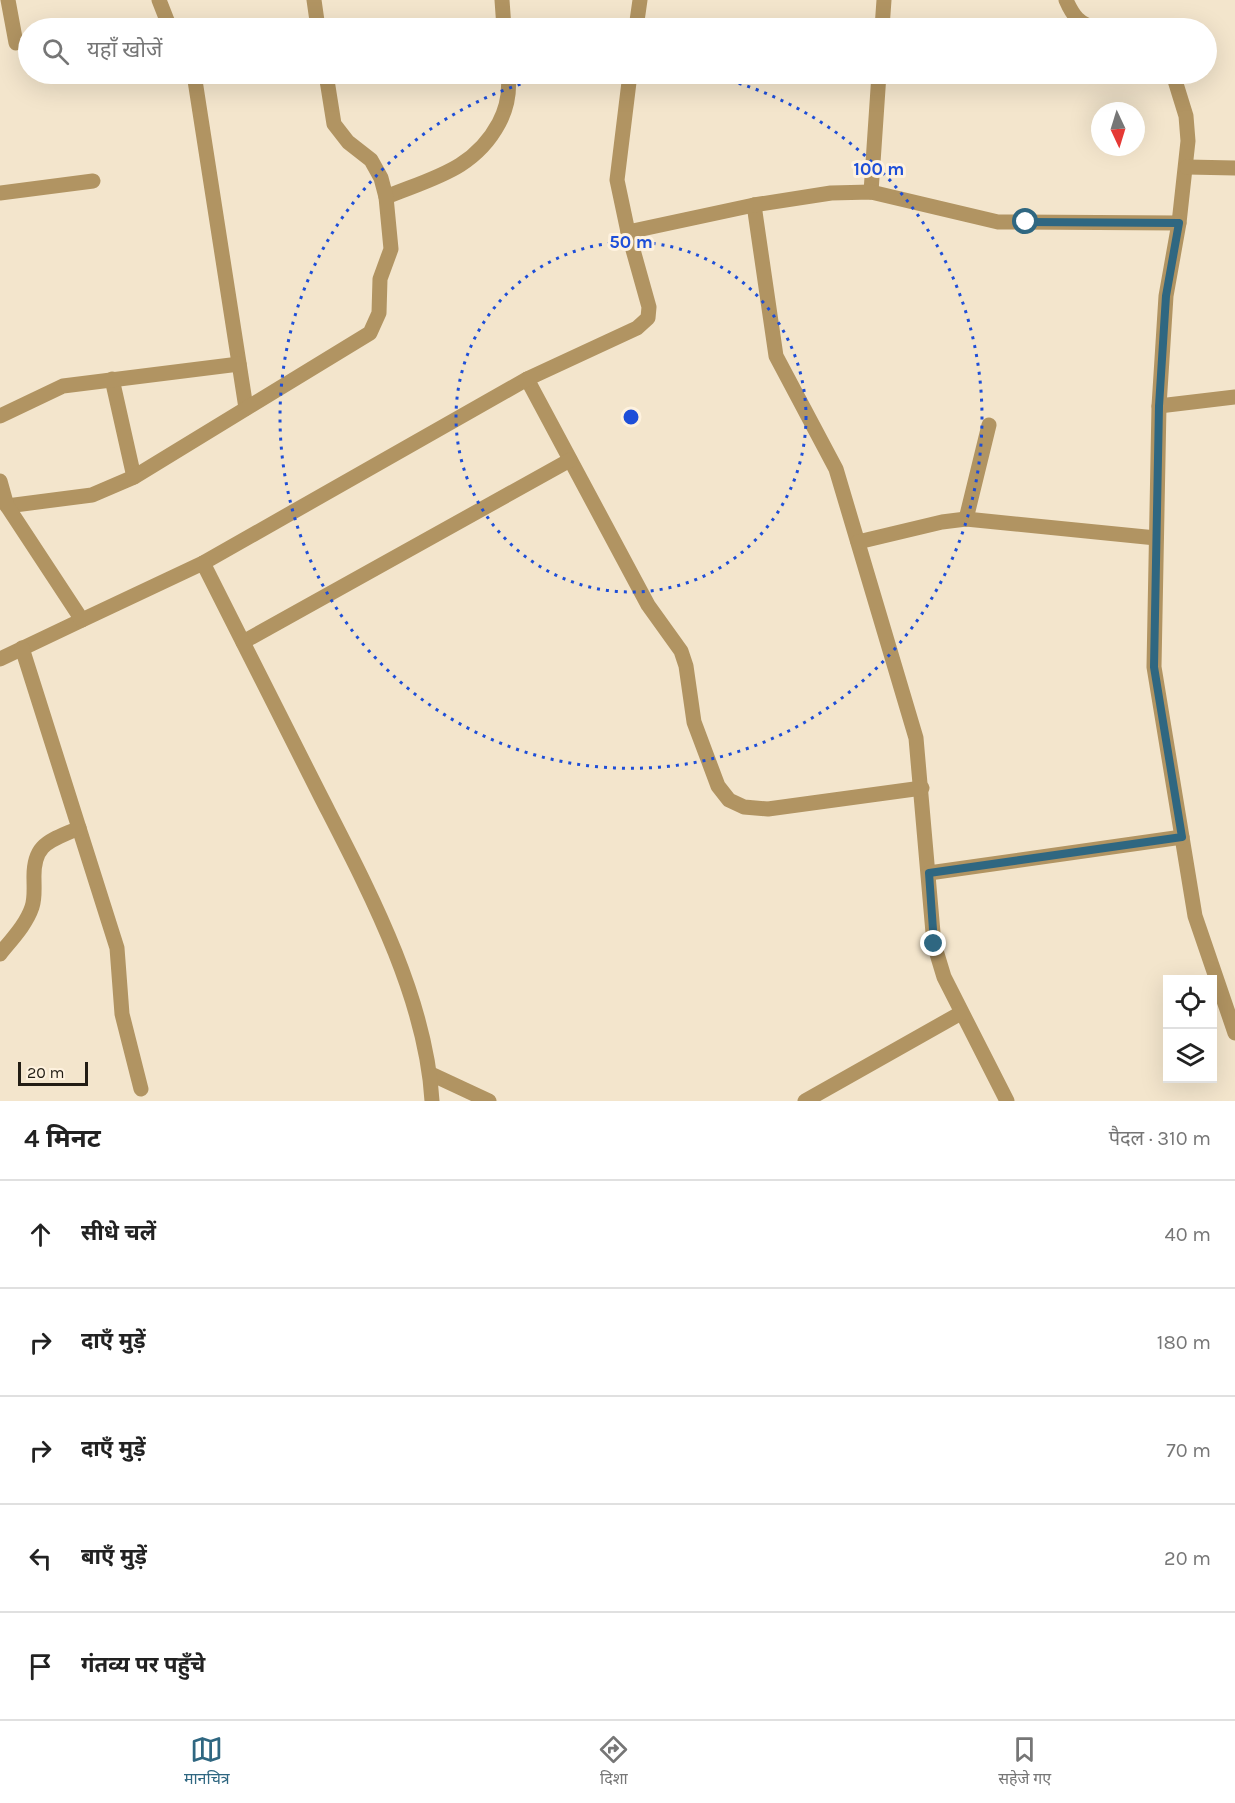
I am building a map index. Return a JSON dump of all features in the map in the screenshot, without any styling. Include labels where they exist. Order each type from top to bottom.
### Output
[{"type":"street","points":[[8,0],[16,43]]},
{"type":"street","points":[[159,0],[166,18]]},
{"type":"street","points":[[314,0],[317,18]]},
{"type":"street","points":[[502,0],[503,18]]},
{"type":"street","points":[[637,18],[640,0]]},
{"type":"street","points":[[883,18],[884,0]]},
{"type":"street","points":[[1066,0],[1076,18]]},
{"type":"street","points":[[196,84],[246,408]]},
{"type":"street","points":[[7,506],[92,495],[134,477],[361,340],[376,323],[380,279],[391,249],[386,197],[381,178],[371,160],[348,142],[334,124],[328,84]]},
{"type":"street","points":[[386,197],[460,167],[475,156],[489,141],[503,115],[508,98],[508,84]]},
{"type":"street","points":[[0,659],[203,563],[527,379],[637,328],[648,318],[649,307],[619,195],[617,167],[629,84]]},
{"type":"street","points":[[871,192],[878,84]]},
{"type":"street","points":[[1176,84],[1186,116],[1187,167],[1166,296],[1159,406],[1154,667],[1195,916],[1235,1033]]},
{"type":"street","points":[[1187,167],[1235,168]]},
{"type":"street","points":[[0,194],[93,181]]},
{"type":"street","points":[[628,232],[754,205],[831,193],[871,192],[998,222],[1179,223]]},
{"type":"street","points":[[754,205],[776,356],[832,461],[916,738],[934,944],[944,977],[1007,1101]]},
{"type":"street","points":[[0,416],[63,386],[239,364]]},
{"type":"street","points":[[112,379],[134,477]]},
{"type":"street","points":[[527,379],[648,605],[681,651],[686,666],[694,722],[718,786],[729,800],[744,807],[768,809],[922,788]]},
{"type":"street","points":[[1159,406],[1235,397]]},
{"type":"street","points":[[966,519],[989,425]]},
{"type":"street","points":[[243,642],[570,460]]},
{"type":"street","points":[[0,481],[7,506],[82,620]]},
{"type":"street","points":[[858,542],[942,522],[966,519],[1156,538]]},
{"type":"street","points":[[203,563],[367,888],[405,979],[431,1074],[432,1101]]},
{"type":"street","points":[[22,648],[117,948],[122,1014],[141,1089]]},
{"type":"street","points":[[0,954],[32,907],[34,862],[38,851],[46,843],[78,828]]},
{"type":"street","points":[[929,873],[1182,837]]},
{"type":"street","points":[[805,1101],[961,1012]]},
{"type":"street","points":[[431,1074],[489,1101]]},
{"type":"route","points":[[934,944],[929,873],[1182,837],[1154,667],[1159,406],[1166,296],[1179,223],[1026,222]]}]
